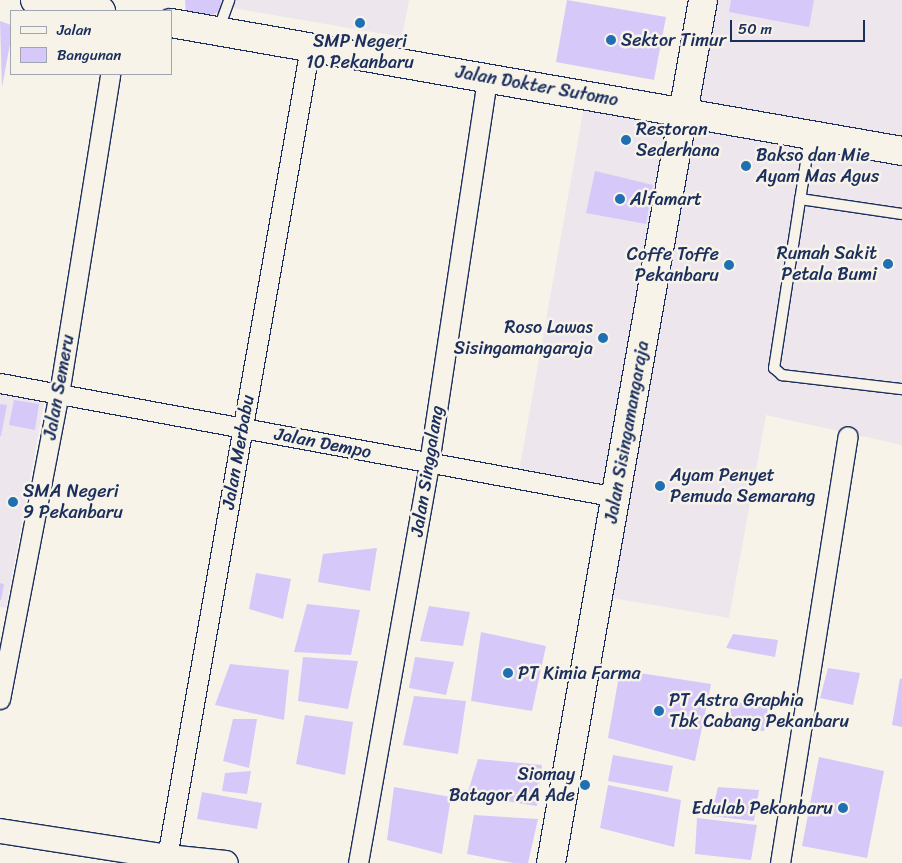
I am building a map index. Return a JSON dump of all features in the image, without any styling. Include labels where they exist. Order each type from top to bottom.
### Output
[{"type":"main road","points":[[36,0],[95,10]]},
{"type":"main road","name":"Jalan Sisingamangaraja","points":[[550,863],[703,0]]},
{"type":"main road","name":"Jalan Dokter Sutomo","points":[[172,23],[683,111],[902,152]]},
{"type":"street","name":"Jalan Merbabu","points":[[167,857],[310,47]]},
{"type":"street","name":"Jalan Semeru","points":[[0,699],[59,394],[110,75]]},
{"type":"street","name":"Jalan Singgalang","points":[[358,863],[429,462],[487,78]]},
{"type":"street","name":"Jalan Dempo","points":[[0,383],[616,497]]},
{"type":"street","points":[[780,863],[848,436]]},
{"type":"street","points":[[0,831],[167,857],[226,863]]},
{"type":"lane","points":[[218,32],[229,0]]},
{"type":"lane","points":[[810,136],[774,368],[782,375],[902,389]]},
{"type":"lane","points":[[800,199],[902,214]]},
{"type":"shaded area","name":"SMP Negeri 10 Pekanbaru","points":[[186,0],[409,0],[402,37]]},
{"type":"shaded area","points":[[713,0],[902,0],[902,445],[766,415],[729,618],[583,593],[598,503],[516,488],[584,107],[689,125]]},
{"type":"shaded area","name":"SMA Negeri 9 Pekanbaru","points":[[0,390],[45,398],[6,608],[0,607]]},
{"type":"building","points":[[185,0],[221,0],[220,12],[206,17],[186,16]]},
{"type":"building","name":"Sektor Timur","points":[[567,0],[666,17],[654,80],[556,62]]},
{"type":"building","points":[[731,0],[814,0],[809,27],[729,12]]},
{"type":"building","points":[[0,21],[10,25],[10,44],[2,87]]},
{"type":"building","name":"Alfamart","points":[[595,171],[653,185],[646,224],[586,213]]},
{"type":"building","points":[[14,400],[39,404],[35,430],[9,425]]},
{"type":"building","points":[[0,404],[7,405],[1,436],[0,436]]},
{"type":"building","points":[[377,548],[370,591],[318,582],[323,554]]},
{"type":"building","points":[[256,573],[291,579],[283,619],[249,609]]},
{"type":"building","points":[[0,583],[4,584],[1,600],[0,600]]},
{"type":"building","points":[[307,604],[360,610],[351,655],[294,652]]},
{"type":"building","points":[[429,606],[470,612],[463,646],[420,641]]},
{"type":"building","name":"PT Kimia Farma","points":[[481,632],[546,646],[532,711],[471,701]]},
{"type":"building","points":[[733,634],[778,640],[775,657],[726,648]]},
{"type":"building","points":[[303,657],[358,661],[348,709],[298,701]]},
{"type":"building","points":[[415,657],[454,662],[446,695],[409,688]]},
{"type":"building","points":[[230,664],[289,670],[284,720],[215,705]]},
{"type":"building","points":[[828,668],[860,673],[853,705],[820,698]]},
{"type":"building","name":"PT Astra Graphia Tbk Cabang Pekanbaru","points":[[620,670],[711,684],[695,761],[608,738]]},
{"type":"building","points":[[900,678],[902,679],[902,727],[892,725]]},
{"type":"building","points":[[414,696],[466,701],[458,754],[403,745]]},
{"type":"building","points":[[732,701],[768,708],[764,731],[728,728]]},
{"type":"building","points":[[305,715],[353,722],[345,775],[296,764]]},
{"type":"building","points":[[233,719],[257,719],[249,768],[223,761]]},
{"type":"building","points":[[613,755],[673,766],[668,792],[608,781]]},
{"type":"building","name":"Edulab Pekanbaru","points":[[819,757],[884,771],[867,858],[802,846]]},
{"type":"building","points":[[478,759],[542,765],[537,806],[467,795]]},
{"type":"building","points":[[251,771],[247,794],[222,791],[225,773]]},
{"type":"building","points":[[608,785],[681,800],[674,847],[600,828]]},
{"type":"building","points":[[394,787],[451,797],[442,854],[387,840]]},
{"type":"building","points":[[718,787],[759,790],[754,821],[711,816]]},
{"type":"building","points":[[202,792],[262,803],[257,829],[197,819]]},
{"type":"building","points":[[474,815],[538,819],[528,863],[514,863],[467,854]]},
{"type":"building","points":[[697,818],[757,825],[751,860],[695,854]]},
{"type":"place","name":"SMP Negeri 10 Pekanbaru","points":[[360,23]]},
{"type":"place","name":"Sektor Timur","points":[[611,40]]},
{"type":"place","name":"Restoran Sederhana","points":[[626,140]]},
{"type":"place","name":"Bakso dan Mie Ayam Mas Agus","points":[[746,166]]},
{"type":"place","name":"Alfamart","points":[[620,199]]},
{"type":"place","name":"Rumah Sakit Petala Bumi","points":[[888,264]]},
{"type":"place","name":"Coffe Toffe Pekanbaru","points":[[729,265]]},
{"type":"place","name":"Roso Lawas Sisingamangaraja","points":[[603,338]]},
{"type":"place","name":"Ayam Penyet Pemuda Semarang","points":[[660,486]]},
{"type":"place","name":"SMA Negeri 9 Pekanbaru","points":[[13,502]]},
{"type":"place","name":"PT Kimia Farma","points":[[508,673]]},
{"type":"place","name":"PT Astra Graphia Tbk Cabang Pekanbaru","points":[[659,711]]},
{"type":"place","name":"Siomay Batagor AA Ade","points":[[585,785]]},
{"type":"place","name":"Edulab Pekanbaru","points":[[843,808]]}]
